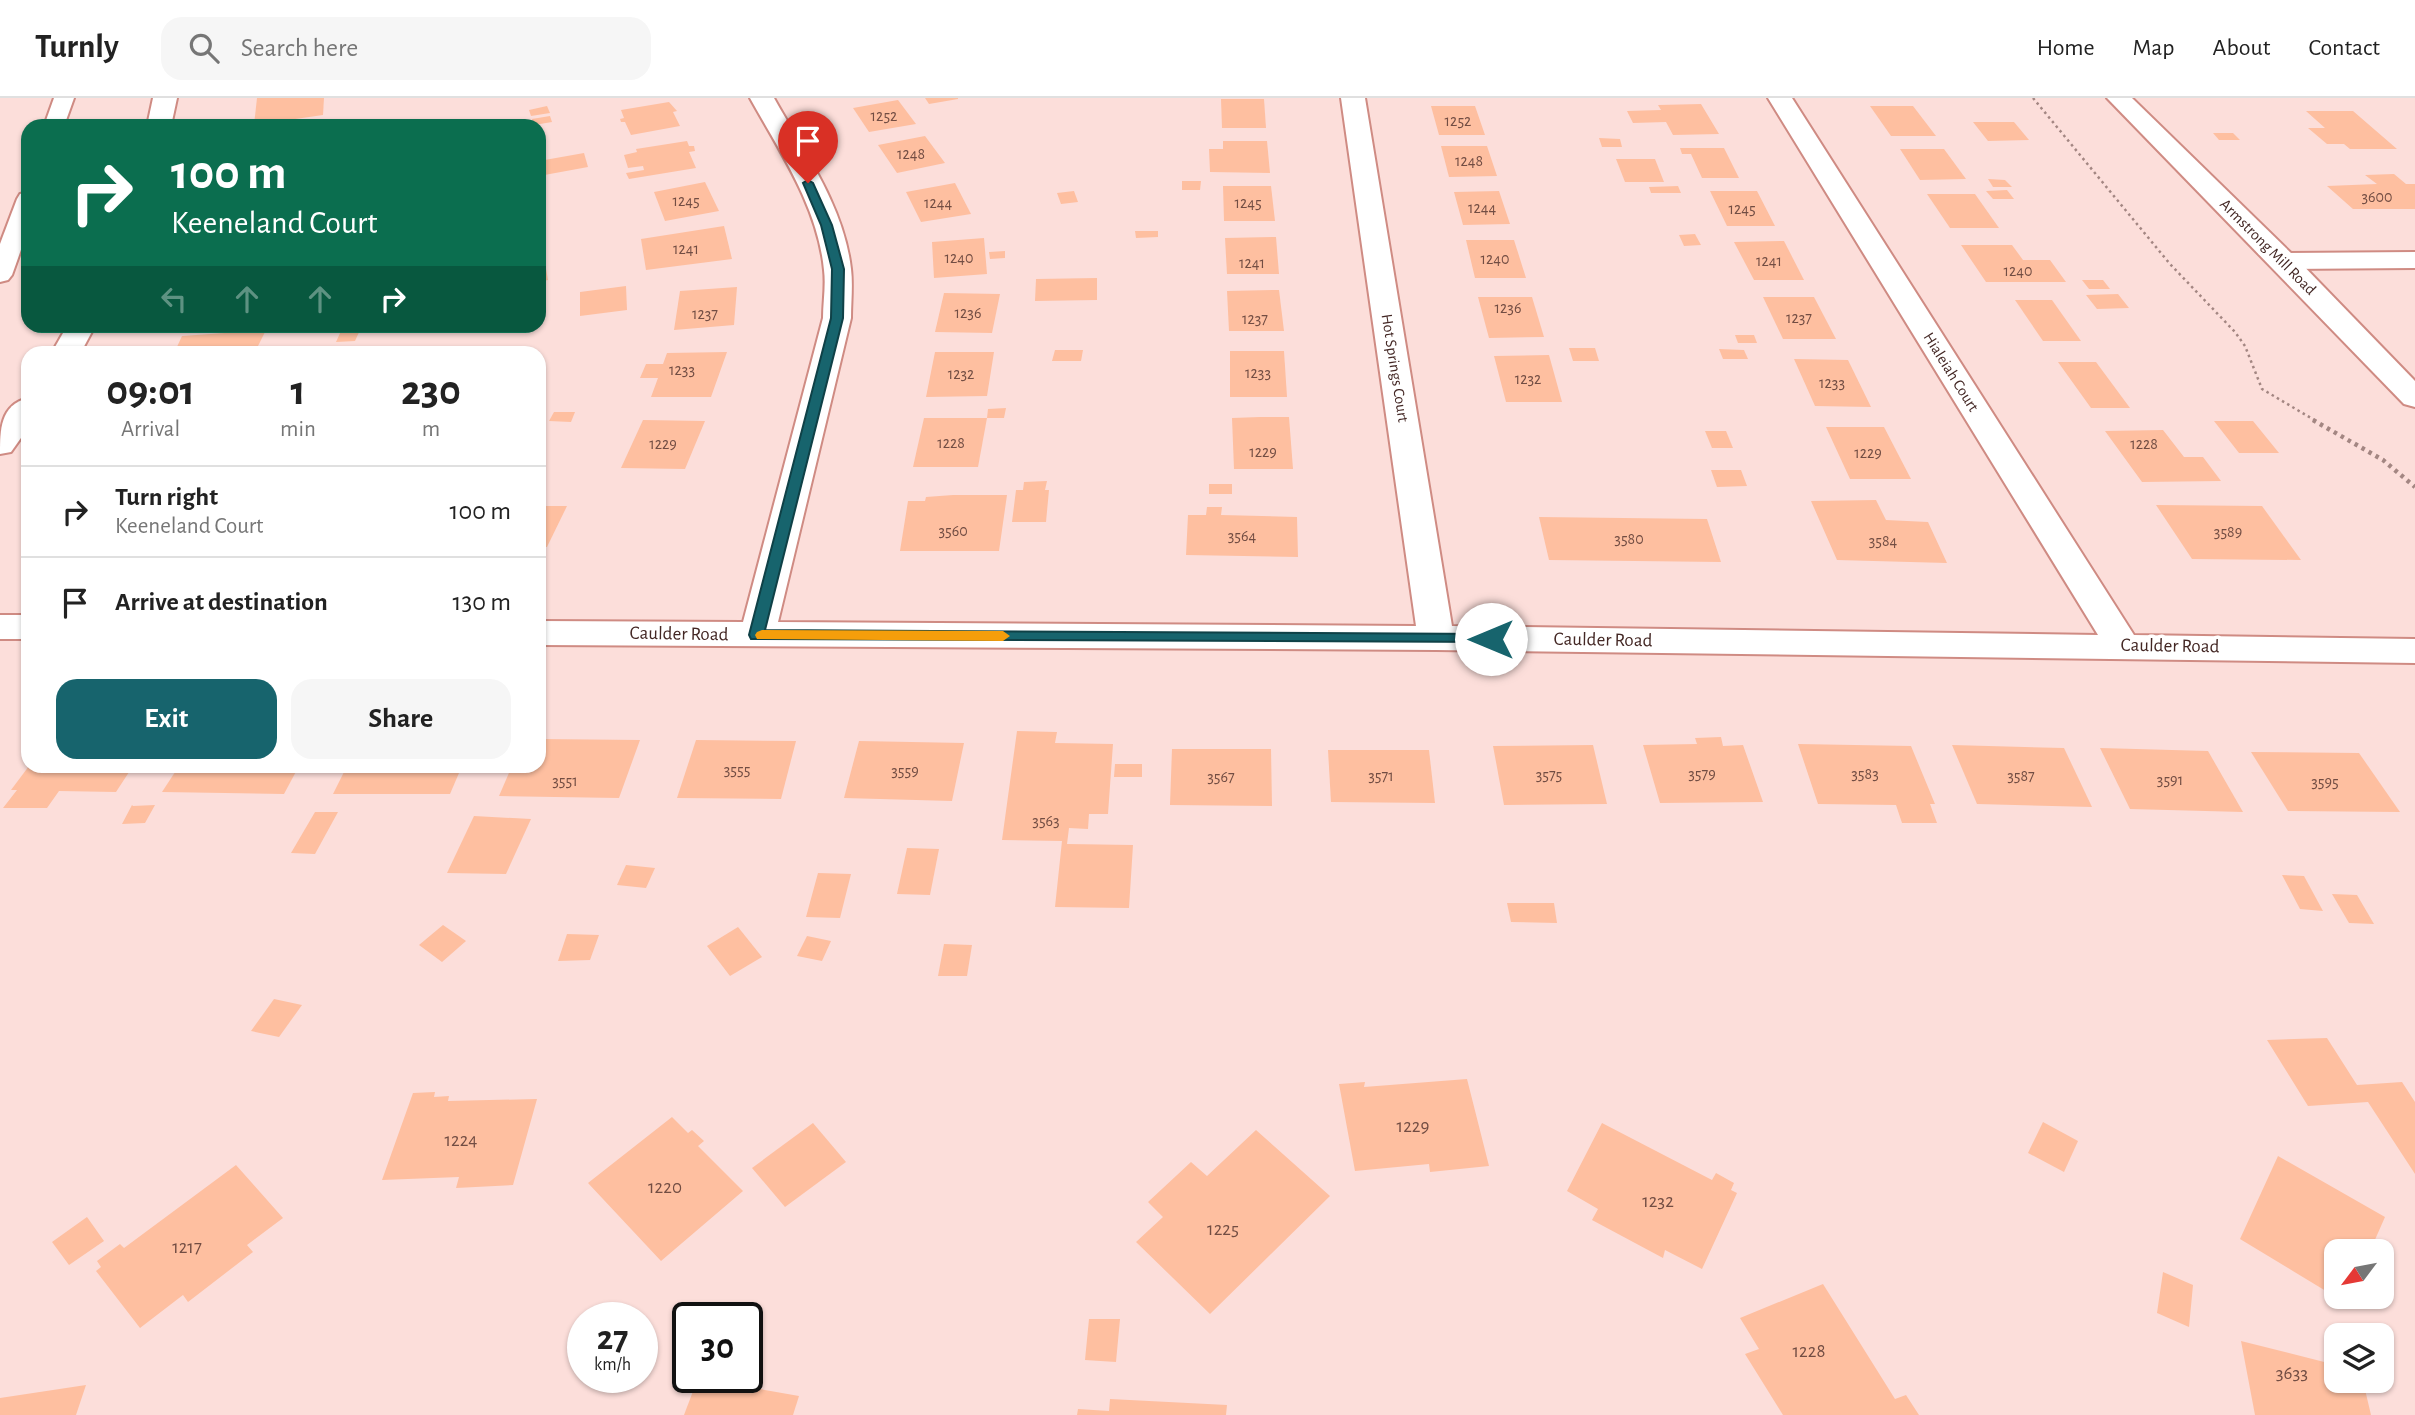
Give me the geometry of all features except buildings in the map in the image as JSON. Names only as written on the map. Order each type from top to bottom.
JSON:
[{"type":"street","points":[[160,119],[164,98]]},
{"type":"street","points":[[757,635],[837,318],[838,269],[827,225],[813,193],[762,98]]},
{"type":"street","name":"Hot Springs Court","points":[[1353,98],[1436,638]]},
{"type":"street","name":"Hialeiah Court","points":[[1780,98],[2122,645]]},
{"type":"street","name":"Armstrong Mill Road","points":[[2119,98],[2283,261],[2415,398]]},
{"type":"street","points":[[2283,261],[2415,260]]},
{"type":"street","points":[[0,445],[21,416]]},
{"type":"street","points":[[0,627],[21,627]]},
{"type":"street","name":"Caulder Road","points":[[546,633],[1436,638],[2122,645],[2415,651]]},
{"type":"lane","points":[[56,119],[64,98]]},
{"type":"lane","points":[[0,275],[21,218]]},
{"type":"path","points":[[2033,98],[2170,264],[2235,332],[2245,346],[2262,389],[2293,410],[2377,455],[2402,473],[2415,487]]},
{"type":"slow traffic","points":[[762,635],[1003,636]]},
{"type":"route","points":[[808,183],[827,225],[838,269],[837,318],[757,635],[1491,639]]}]
